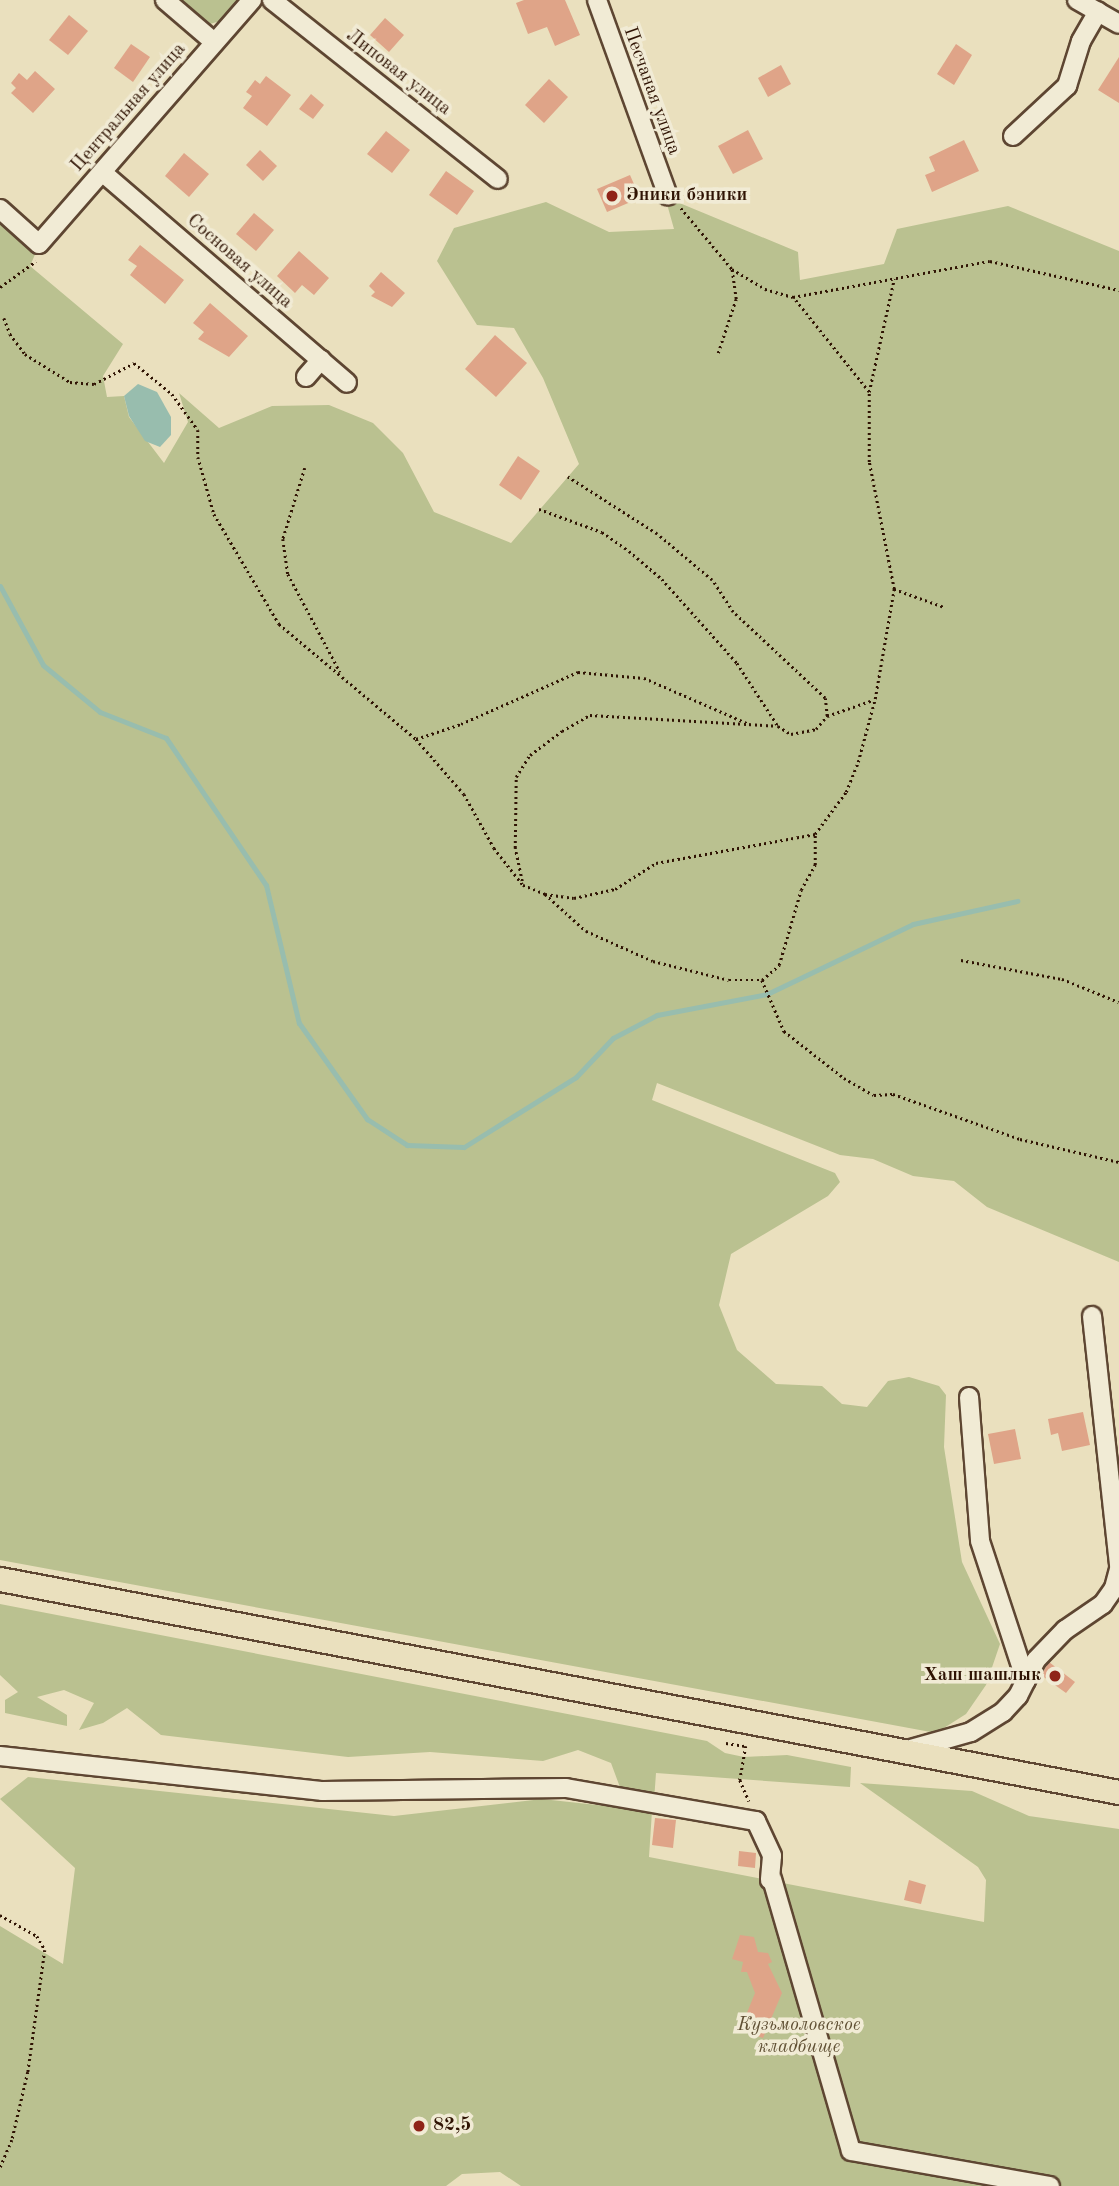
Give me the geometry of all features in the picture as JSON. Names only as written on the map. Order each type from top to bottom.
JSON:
[{"type":"main road","points":[[0,1579],[1119,1793]]},
{"type":"street","points":[[165,0],[214,42]]},
{"type":"street","name":"Центральная улица","points":[[0,209],[39,244],[252,0]]},
{"type":"street","name":"Липовая улица","points":[[272,0],[498,179]]},
{"type":"street","name":"Песчаная улица","points":[[597,0],[668,196]]},
{"type":"street","points":[[1077,0],[1119,24]]},
{"type":"street","points":[[1013,136],[1066,86],[1081,41],[1098,12]]},
{"type":"street","name":"Сосновая улица","points":[[102,172],[347,383]]},
{"type":"street","points":[[306,377],[321,360]]},
{"type":"street","points":[[904,1751],[945,1743],[986,1725],[1018,1696],[1037,1660],[1065,1630],[1103,1604],[1114,1588],[1119,1567],[1092,1316]]},
{"type":"street","points":[[969,1397],[980,1541],[1026,1681]]},
{"type":"street","points":[[0,1756],[323,1791],[566,1788],[757,1821],[772,1856],[771,1880],[851,2151],[1050,2186]]},
{"type":"path","points":[[668,196],[699,226],[732,269],[765,289],[793,297],[990,261],[1119,290]]},
{"type":"path","points":[[718,353],[736,299],[732,269]]},
{"type":"path","points":[[4,318],[10,334],[25,354],[70,382],[94,384],[134,363],[172,394],[198,430],[198,457],[214,514],[247,576],[279,624],[416,739],[464,794],[494,848],[523,885],[545,894],[586,931],[653,961],[729,980],[762,980],[779,965],[801,890],[815,865],[815,834],[846,792],[875,699],[894,589],[869,462],[869,392],[894,279]]},
{"type":"path","points":[[793,297],[869,392]]},
{"type":"path","points":[[305,468],[283,539],[288,574],[341,675]]},
{"type":"path","points":[[568,477],[657,534],[712,580],[733,612],[763,643],[814,684],[825,698],[827,716]]},
{"type":"path","points":[[538,509],[602,532],[662,579],[737,663],[778,726],[791,734],[816,729],[827,716],[875,699]]},
{"type":"path","points":[[894,589],[944,607]]},
{"type":"path","points":[[416,739],[461,724],[578,672],[644,678],[751,725]]},
{"type":"path","points":[[523,885],[515,848],[516,777],[530,755],[562,731],[590,715],[778,726]]},
{"type":"path","points":[[545,894],[588,895],[615,889],[656,863],[815,834]]},
{"type":"path","points":[[961,960],[1012,966],[1062,979],[1119,1002]]},
{"type":"path","points":[[762,980],[784,1031],[844,1078],[874,1095],[893,1094],[1020,1139],[1119,1162]]},
{"type":"path","points":[[726,1744],[746,1746],[740,1780],[757,1821]]},
{"type":"path","points":[[0,1915],[37,1936],[45,1950],[28,2072],[12,2140],[0,2168]]},
{"type":"green space","points":[[177,0],[238,0],[220,21],[210,24],[203,23]]},
{"type":"green space","points":[[665,197],[798,252],[800,280],[884,264],[897,229],[1008,206],[1119,251],[1119,1262],[987,1207],[954,1181],[913,1176],[873,1159],[840,1155],[657,1083],[652,1100],[835,1173],[840,1182],[828,1196],[731,1254],[719,1305],[737,1350],[776,1384],[822,1386],[842,1404],[867,1407],[888,1381],[909,1377],[939,1386],[946,1395],[944,1447],[962,1562],[1000,1644],[986,1685],[966,1714],[936,1733],[0,1560],[0,198],[43,236],[30,266],[123,344],[103,376],[107,397],[124,396],[129,417],[164,463],[188,422],[179,393],[219,428],[272,406],[329,405],[373,423],[403,453],[434,512],[511,543],[579,464],[543,378],[514,328],[477,325],[437,261],[454,228],[546,202],[609,232],[674,229]]},
{"type":"green space","points":[[0,1604],[707,1741],[725,1753],[744,1757],[787,1755],[851,1767],[850,1787],[656,1773],[654,1801],[621,1790],[611,1763],[578,1750],[543,1761],[430,1752],[348,1757],[161,1735],[127,1708],[103,1723],[79,1730],[94,1703],[64,1690],[37,1697],[67,1715],[67,1726],[5,1713],[5,1700],[18,1692],[0,1675]]},
{"type":"green space","name":"Кузьмоловское кладбище","points":[[28,1777],[394,1816],[542,1799],[652,1811],[649,1857],[984,1922],[986,1880],[978,1867],[860,1783],[972,1791],[1029,1816],[1119,1829],[1119,2186],[521,2186],[500,2172],[462,2174],[446,2186],[0,2186],[0,1926],[63,1964],[75,1868],[0,1799]]},
{"type":"shaded area","points":[[138,384],[157,392],[171,417],[171,435],[160,447],[145,441],[129,416],[124,396]]},
{"type":"building","points":[[524,0],[565,0],[580,35],[555,46],[547,27],[528,34],[516,3]]},
{"type":"building","points":[[69,15],[88,31],[68,55],[49,40]]},
{"type":"building","points":[[385,18],[404,35],[389,52],[370,35]]},
{"type":"building","points":[[131,44],[150,57],[133,82],[114,68]]},
{"type":"building","points":[[956,44],[972,55],[954,85],[937,74]]},
{"type":"building","points":[[1119,57],[1119,103],[1098,90]]},
{"type":"building","points":[[781,65],[791,84],[768,97],[758,78]]},
{"type":"building","points":[[35,71],[55,89],[33,113],[11,93],[16,88],[11,83],[19,73],[27,80]]},
{"type":"building","points":[[266,76],[291,95],[267,126],[243,108],[252,96],[246,92],[255,80],[260,84]]},
{"type":"building","points":[[549,79],[568,97],[544,123],[525,105]]},
{"type":"building","points":[[311,94],[324,105],[313,119],[299,109]]},
{"type":"building","points":[[748,130],[763,159],[733,174],[718,146]]},
{"type":"building","points":[[386,131],[410,150],[392,173],[367,154]]},
{"type":"building","points":[[964,140],[979,171],[932,192],[925,175],[935,171],[929,157]]},
{"type":"building","points":[[260,150],[277,166],[263,181],[246,165]]},
{"type":"building","points":[[184,153],[209,174],[189,197],[165,176]]},
{"type":"building","points":[[446,171],[474,191],[457,215],[429,195]]},
{"type":"building","points":[[630,175],[640,198],[607,212],[597,189]]},
{"type":"building","points":[[254,213],[274,230],[256,251],[236,234]]},
{"type":"building","points":[[140,245],[184,280],[165,304],[130,275],[137,266],[128,260]]},
{"type":"building","points":[[299,251],[329,278],[314,295],[302,285],[295,293],[277,276]]},
{"type":"building","points":[[381,272],[405,293],[392,307],[371,296],[375,292],[369,286]]},
{"type":"building","points":[[210,303],[248,336],[229,357],[198,339],[204,332],[193,323]]},
{"type":"building","points":[[495,335],[527,363],[496,397],[465,369]]},
{"type":"building","points":[[518,456],[540,471],[521,500],[499,485]]},
{"type":"building","points":[[1083,1412],[1090,1445],[1062,1451],[1058,1433],[1051,1435],[1048,1419]]},
{"type":"building","points":[[1015,1429],[1021,1459],[994,1464],[988,1434]]},
{"type":"building","points":[[1049,1662],[1075,1682],[1066,1693],[1041,1675]]},
{"type":"building","points":[[655,1818],[676,1820],[673,1848],[652,1845]]},
{"type":"building","points":[[739,1851],[756,1853],[755,1868],[738,1866]]},
{"type":"building","points":[[909,1880],[926,1885],[921,1904],[904,1900]]},
{"type":"building","points":[[740,1935],[754,1937],[758,1952],[768,1953],[772,1962],[768,1964],[782,1993],[763,2038],[740,2030],[755,1993],[747,1972],[741,1972],[743,1962],[732,1959]]},
{"type":"waterway","points":[[0,586],[43,665],[100,712],[166,738],[266,885],[299,1023],[367,1119],[407,1145],[464,1147],[576,1077],[613,1038],[657,1015],[767,994],[913,924],[1017,901]]},
{"type":"place","name":"Эники бэники","points":[[612,196]]},
{"type":"place","name":"Хаш шашлык","points":[[1055,1676]]},
{"type":"place","name":"82,5","points":[[419,2126]]}]
